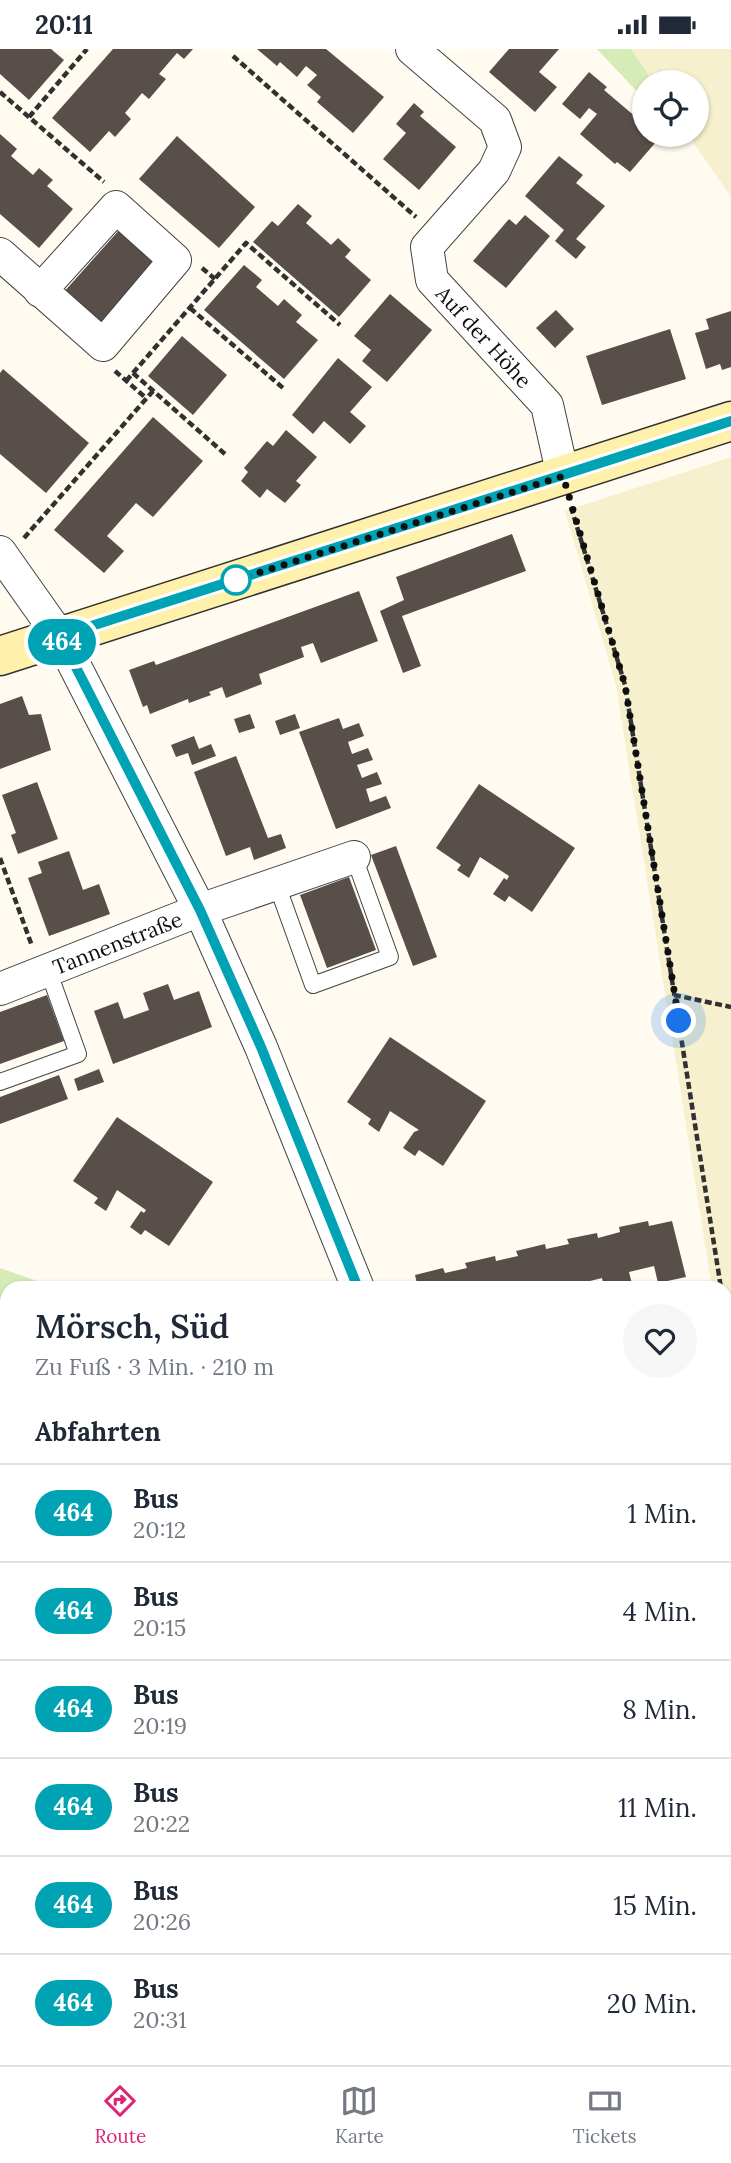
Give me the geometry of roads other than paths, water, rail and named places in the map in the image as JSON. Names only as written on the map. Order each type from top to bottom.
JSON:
[{"type":"street","name":"Auf der Höhe","points":[[412,49],[495,120],[506,147],[494,171],[427,247],[432,280],[547,405],[563,476]]},
{"type":"street","points":[[0,254],[40,291],[103,345],[175,260],[116,207],[40,291]]},
{"type":"street","points":[[0,656],[731,421]]},
{"type":"street","points":[[3,555],[60,636],[200,910],[261,1047],[355,1281]]},
{"type":"street","name":"Tannenstraße","points":[[0,989],[200,910],[354,857]]},
{"type":"lane","points":[[277,885],[313,985],[339,976],[390,957],[354,857]]},
{"type":"lane","points":[[0,1082],[78,1054],[45,972]]}]
